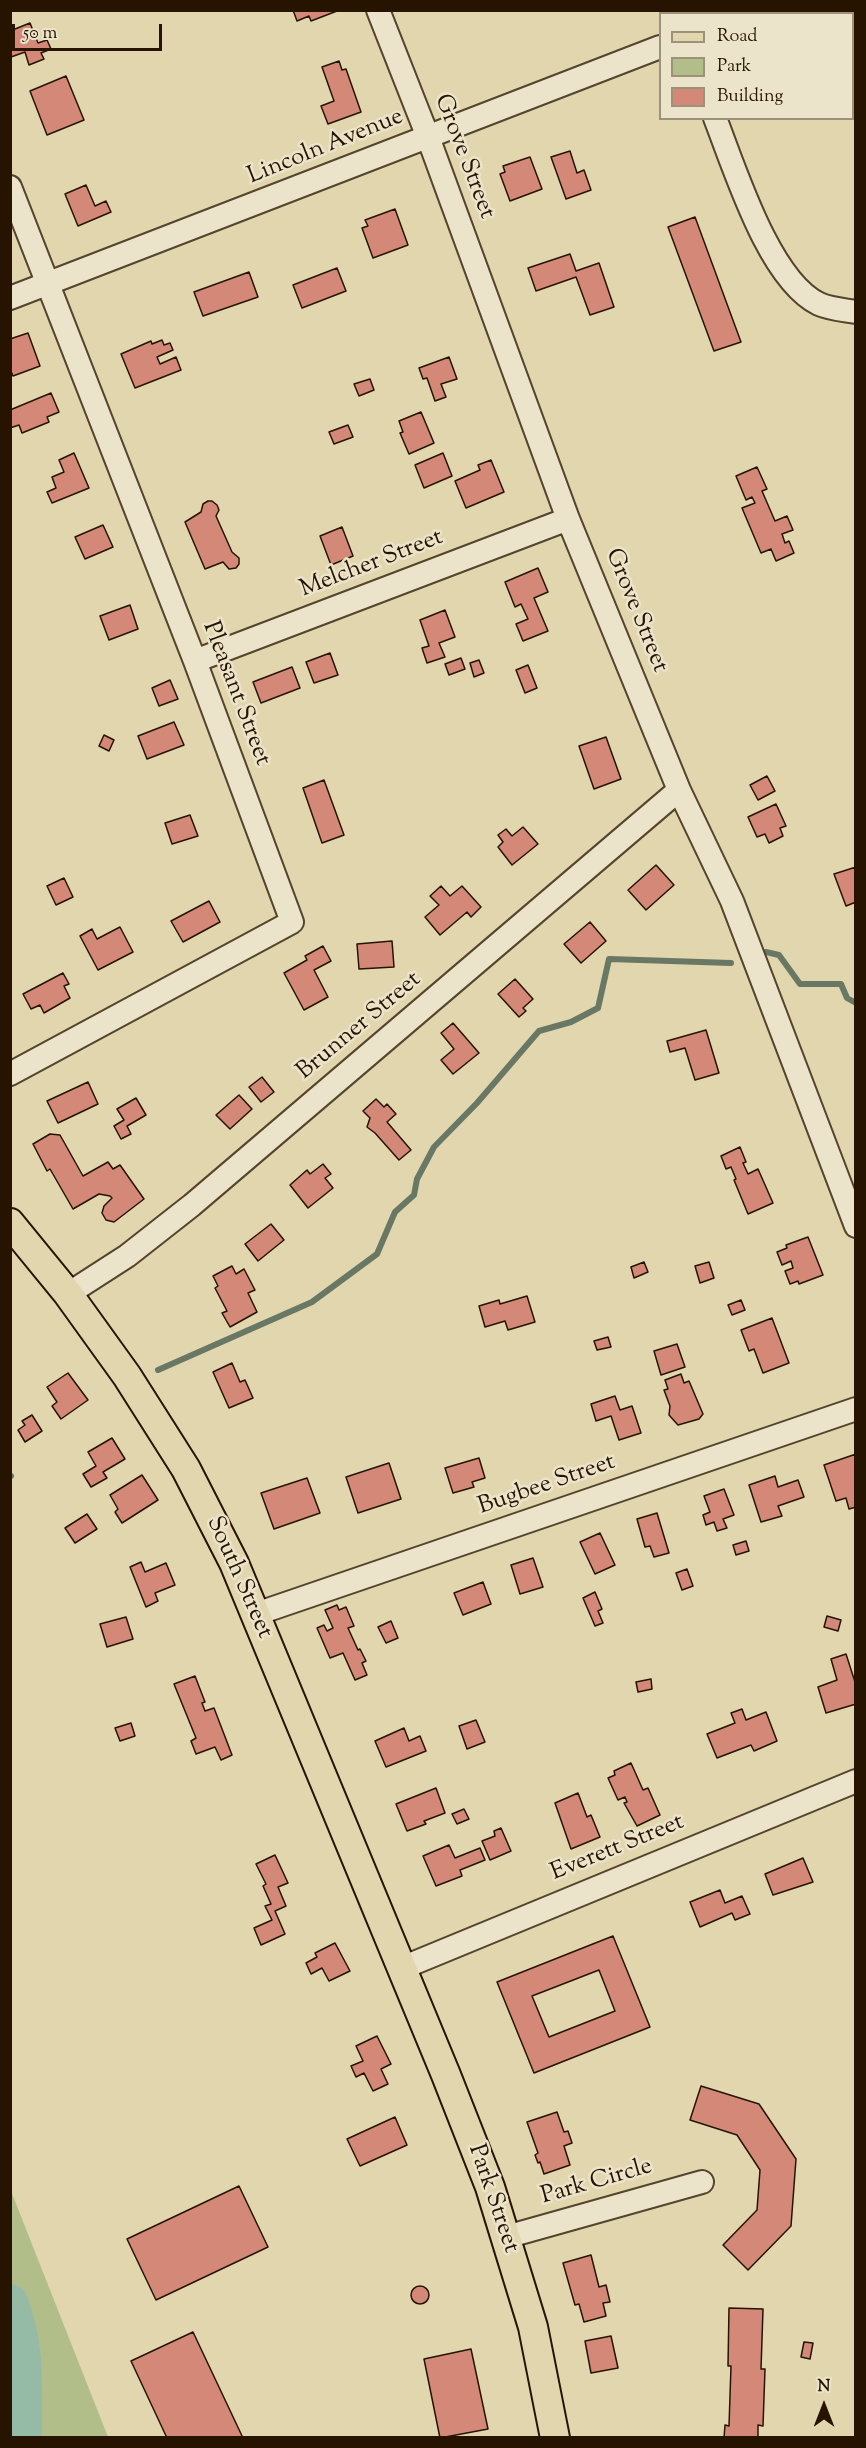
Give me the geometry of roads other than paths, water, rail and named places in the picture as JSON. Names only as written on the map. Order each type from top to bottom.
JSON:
[{"type":"main road","name":"South Street","points":[[10,1224],[69,1294],[127,1376],[186,1469],[210,1513],[256,1614],[402,1968]]},
{"type":"main road","name":"Park Street","points":[[402,1968],[479,2157],[506,2237],[533,2327],[555,2438]]},
{"type":"street","name":"Grove Street","points":[[378,10],[428,137],[568,519],[679,790],[732,902],[855,1226]]},
{"type":"street","name":"Lincoln Avenue","points":[[10,298],[346,171],[659,47]]},
{"type":"street","points":[[716,120],[765,243],[792,282],[820,304],[855,312]]},
{"type":"street","name":"Pleasant Street","points":[[10,187],[195,661],[292,922],[10,1074]]},
{"type":"street","name":"Melcher Street","points":[[195,661],[568,519]]},
{"type":"street","name":"Brunner Street","points":[[69,1294],[127,1256],[192,1205],[679,790]]},
{"type":"street","name":"Bugbee Street","points":[[256,1614],[855,1409]]},
{"type":"street","name":"Everett Street","points":[[402,1968],[855,1781]]},
{"type":"street","name":"Park Circle","points":[[506,2237],[702,2182]]},
{"type":"waterway","points":[[766,952],[779,955],[800,984],[841,984],[847,998],[856,1003]]},
{"type":"waterway","points":[[158,1370],[312,1302],[377,1254],[395,1212],[414,1195],[417,1179],[434,1147],[477,1103],[539,1031],[571,1022],[598,1008],[609,959],[731,963]]},
{"type":"waterway","points":[[10,2302],[16,2319],[22,2352],[24,2438]]}]
